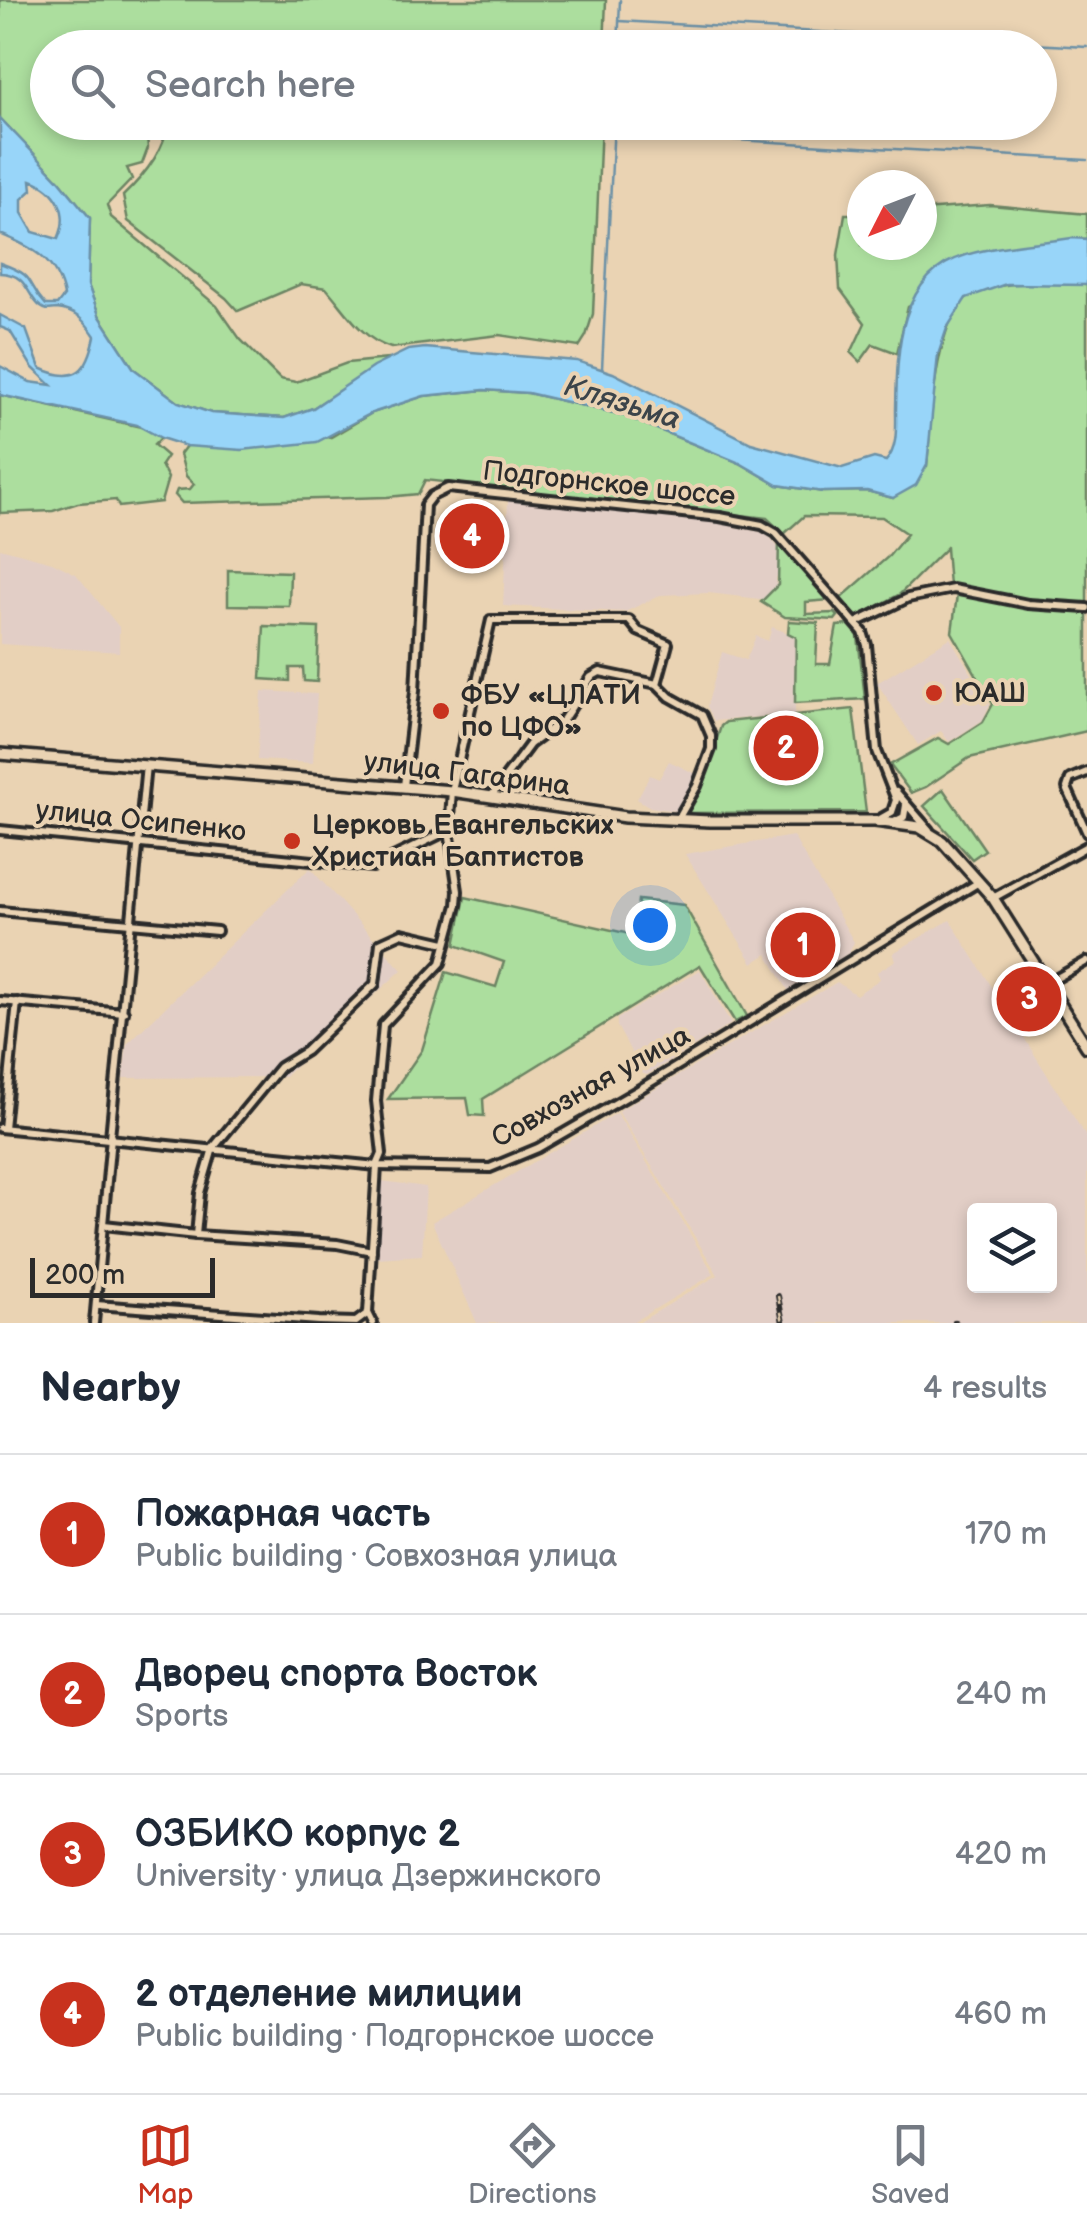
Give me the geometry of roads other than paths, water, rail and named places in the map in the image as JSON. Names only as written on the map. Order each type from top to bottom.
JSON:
[{"type":"main road","name":"улица Гагарина","points":[[0,754],[404,786],[612,815],[678,820],[875,821],[929,830]]},
{"type":"main road","points":[[929,830],[993,898],[1087,1047]]},
{"type":"street","name":"Подгорнское шоссе","points":[[404,786],[415,692],[426,505],[432,496],[448,488],[650,508],[762,525],[776,533],[856,623],[867,644],[876,751],[888,783]]},
{"type":"street","points":[[856,623],[908,598],[953,590],[1028,604],[1087,608]]},
{"type":"street","points":[[373,1323],[368,1313],[376,1166],[382,1154],[376,1101],[382,1026],[441,963],[458,892],[449,830],[452,791],[491,620],[630,620],[638,631],[668,644],[657,684]]},
{"type":"street","points":[[492,796],[530,744],[563,720],[591,678],[600,672],[657,684],[670,698],[697,710],[710,736],[711,748],[678,820]]},
{"type":"street","points":[[94,1323],[146,765]]},
{"type":"street","points":[[1087,772],[1070,779],[1067,788],[1087,833]]},
{"type":"street","points":[[888,783],[929,830]]},
{"type":"street","points":[[875,821],[896,807],[888,783]]},
{"type":"street","points":[[890,823],[904,818],[906,805]]},
{"type":"street","name":"улица Осипенко","points":[[0,830],[373,867],[449,830]]},
{"type":"street","points":[[993,898],[1087,846]]},
{"type":"street","name":"Совхозная улица","points":[[2,1128],[376,1166],[478,1170],[510,1162],[654,1080],[979,882]]},
{"type":"street","points":[[0,911],[217,931]]},
{"type":"street","points":[[196,1236],[200,1194],[212,1148],[280,1067],[306,1050],[375,984],[380,942],[402,933],[445,943]]},
{"type":"street","points":[[1048,983],[1087,961]]},
{"type":"street","points":[[0,1001],[124,1012]]},
{"type":"street","points":[[2,1128],[17,1002]]},
{"type":"street","points":[[104,1225],[196,1236],[337,1244],[372,1251]]},
{"type":"street","points":[[96,1305],[230,1320],[356,1322],[368,1313]]},
{"type":"water","name":"Клязьма","points":[[0,118],[90,218],[88,285],[99,315],[134,369],[178,402],[211,413],[284,418],[313,408],[373,367],[408,350],[425,348],[577,361],[613,373],[751,443],[842,468],[874,458],[886,461],[893,450],[900,341],[914,298],[943,265],[992,249],[1087,239],[1087,285],[1006,284],[966,298],[947,328],[938,355],[927,465],[916,485],[893,498],[867,491],[823,492],[778,485],[740,463],[623,415],[528,393],[484,390],[424,396],[372,413],[317,442],[242,450],[186,446],[137,425],[0,395],[0,366],[30,382],[51,385],[32,367],[10,331],[0,327],[0,315],[26,329],[40,368],[53,373],[79,371],[89,358],[95,336],[75,314],[43,309],[22,281],[0,273],[0,263],[21,272],[46,305],[57,305],[64,296],[56,273],[41,256],[0,234]],"holes":[[[31,180],[55,196],[62,212],[58,239],[33,232],[22,213],[22,199],[32,190]]]},
{"type":"waterway","points":[[619,30],[620,0]]},
{"type":"waterway","points":[[619,21],[781,30]]},
{"type":"waterway","points":[[1057,45],[1087,47]]},
{"type":"waterway","name":"Клязьма","points":[[602,369],[613,140]]},
{"type":"waterway","points":[[737,140],[1087,160]]},
{"type":"railway","points":[[778,1296],[783,1323]]},
{"type":"place","name":"2 отделение милиции","points":[[472,536]]},
{"type":"place","name":"ЮАШ","points":[[934,693]]},
{"type":"place","name":"ФБУ «ЦЛАТИ по ЦФО»","points":[[441,711]]},
{"type":"place","name":"Дворец спорта Восток","points":[[786,748]]},
{"type":"place","name":"Церковь Евангельских Христиан Баптистов","points":[[292,841]]},
{"type":"place","name":"Пожарная часть","points":[[803,945]]},
{"type":"place","name":"ОЗБИКО корпус 2","points":[[1029,999]]}]
